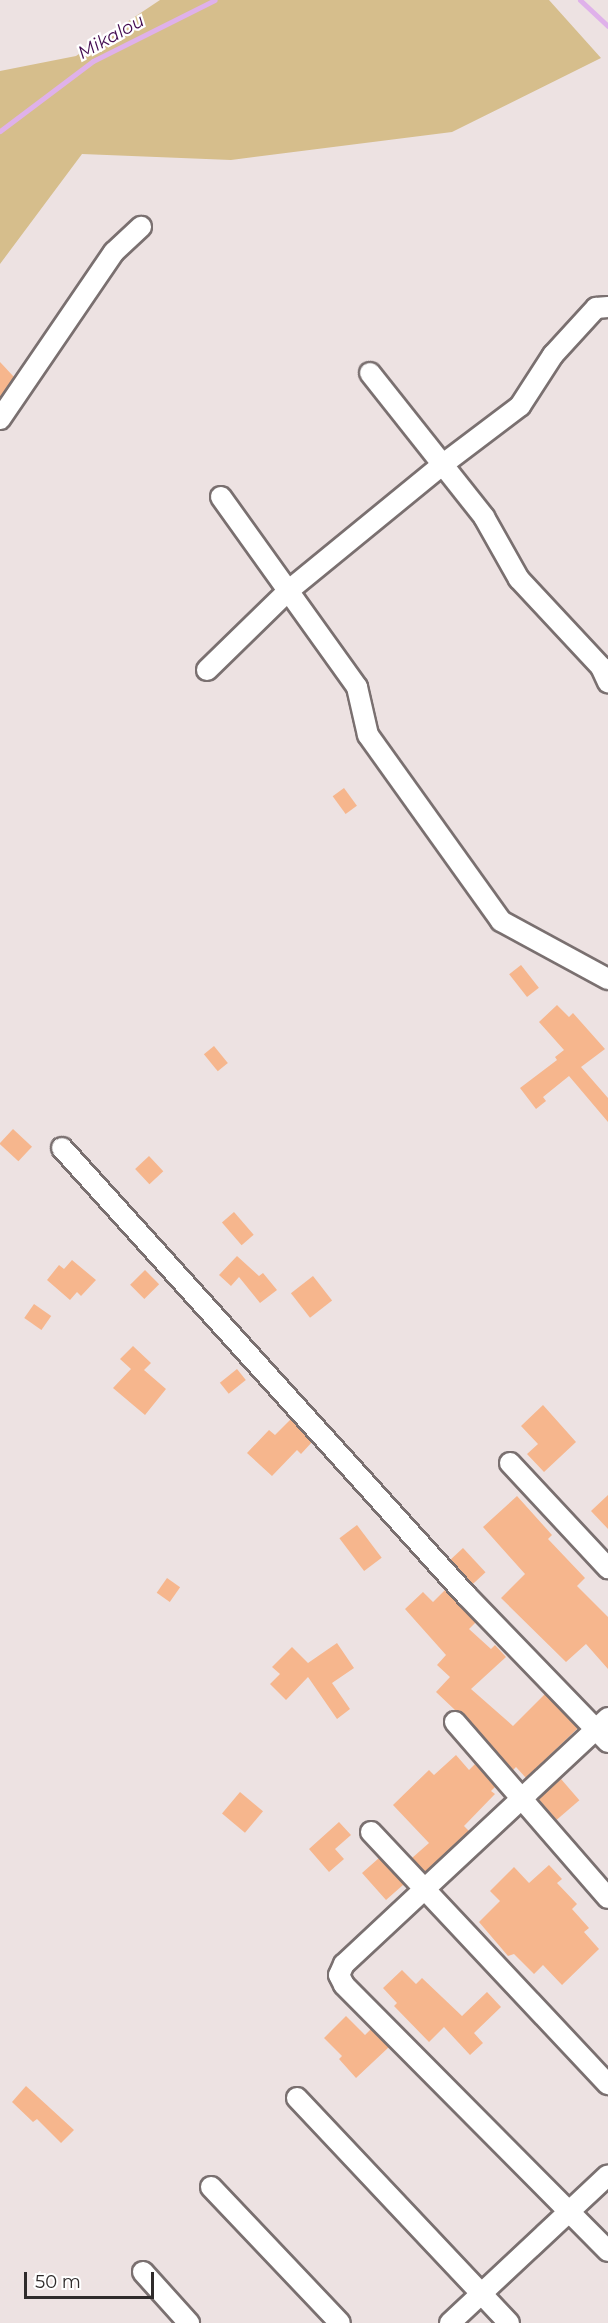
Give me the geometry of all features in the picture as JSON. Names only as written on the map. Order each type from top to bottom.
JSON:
[{"type":"street","points":[[0,419],[114,252],[141,227]]},
{"type":"street","points":[[207,670],[288,591],[442,465],[520,406],[553,355],[596,308],[608,307]]},
{"type":"street","points":[[370,373],[484,517],[519,579],[601,668],[608,682]]},
{"type":"street","points":[[221,497],[357,687],[368,735],[501,921],[608,979]]},
{"type":"street","points":[[62,1148],[467,1596],[604,1730],[521,1799],[427,1890],[344,1964],[339,1975],[344,1985],[608,2251]]},
{"type":"street","points":[[510,1462],[608,1568]]},
{"type":"street","points":[[455,1722],[608,1898]]},
{"type":"street","points":[[371,1832],[608,2084]]},
{"type":"street","points":[[297,2098],[509,2323]]},
{"type":"street","points":[[450,2323],[568,2210],[608,2175]]},
{"type":"street","points":[[211,2187],[340,2323]]},
{"type":"street","points":[[143,2272],[189,2323]]},
{"type":"shaded area","points":[[160,0],[549,0],[601,58],[452,132],[231,160],[82,154],[0,264],[0,71],[76,56]]},
{"type":"building","points":[[0,362],[14,377],[0,398]]},
{"type":"building","points":[[344,788],[357,806],[346,814],[333,796]]},
{"type":"building","points":[[521,965],[539,988],[527,997],[509,974]]},
{"type":"building","points":[[557,1005],[569,1017],[573,1013],[605,1049],[581,1067],[608,1098],[608,1122],[569,1076],[543,1097],[546,1101],[536,1109],[520,1088],[557,1060],[555,1057],[564,1050],[539,1022]]},
{"type":"building","points":[[214,1046],[228,1063],[218,1071],[204,1054]]},
{"type":"building","points":[[13,1129],[32,1147],[18,1161],[0,1144]]},
{"type":"building","points":[[149,1156],[163,1171],[149,1184],[135,1169]]},
{"type":"building","points":[[234,1212],[254,1235],[242,1245],[222,1222]]},
{"type":"building","points":[[237,1256],[259,1276],[263,1273],[277,1290],[260,1303],[239,1277],[231,1286],[219,1275]]},
{"type":"building","points":[[72,1260],[96,1280],[81,1296],[77,1292],[70,1300],[47,1280],[59,1265],[64,1269]]},
{"type":"building","points":[[145,1270],[159,1284],[144,1299],[130,1285]]},
{"type":"building","points":[[313,1276],[332,1300],[310,1318],[291,1293]]},
{"type":"building","points":[[34,1304],[51,1316],[41,1330],[24,1318]]},
{"type":"building","points":[[133,1346],[151,1363],[144,1370],[166,1389],[145,1415],[113,1388],[131,1369],[120,1359]]},
{"type":"building","points":[[237,1369],[246,1380],[229,1394],[220,1383]]},
{"type":"building","points":[[543,1405],[576,1442],[544,1472],[527,1454],[538,1444],[521,1426]]},
{"type":"building","points":[[291,1419],[312,1442],[301,1454],[297,1450],[272,1476],[247,1453],[269,1430],[275,1435]]},
{"type":"building","points":[[608,1495],[608,1529],[591,1511]]},
{"type":"building","points":[[517,1496],[552,1535],[548,1539],[585,1578],[577,1586],[608,1617],[608,1669],[586,1644],[566,1662],[501,1598],[525,1574],[483,1527]]},
{"type":"building","points":[[357,1525],[382,1558],[364,1571],[339,1538]]},
{"type":"building","points":[[463,1548],[486,1572],[472,1584],[450,1560]]},
{"type":"building","points":[[167,1578],[180,1587],[170,1602],[157,1593]]},
{"type":"building","points":[[445,1590],[476,1622],[469,1629],[491,1649],[495,1645],[506,1657],[471,1689],[513,1726],[545,1694],[578,1728],[526,1778],[516,1767],[513,1770],[464,1714],[455,1710],[436,1692],[450,1677],[437,1665],[446,1655],[405,1609],[423,1592],[433,1602]]},
{"type":"building","points":[[337,1643],[354,1668],[332,1683],[350,1709],[337,1719],[308,1677],[286,1700],[270,1684],[280,1674],[272,1667],[292,1647],[308,1663]]},
{"type":"building","points":[[456,1755],[469,1770],[475,1764],[495,1787],[491,1791],[495,1794],[464,1826],[469,1831],[425,1872],[412,1858],[429,1843],[393,1805],[429,1770],[434,1775]]},
{"type":"building","points":[[561,1779],[579,1800],[557,1820],[538,1799]]},
{"type":"building","points":[[240,1792],[263,1811],[245,1833],[222,1813]]},
{"type":"building","points":[[339,1822],[351,1835],[335,1849],[344,1859],[329,1872],[309,1849]]},
{"type":"building","points":[[379,1858],[408,1888],[403,1885],[386,1900],[362,1873]]},
{"type":"building","points":[[549,1865],[562,1879],[557,1883],[577,1904],[572,1909],[589,1928],[584,1932],[599,1949],[562,1985],[543,1965],[534,1974],[514,1954],[508,1956],[479,1922],[500,1901],[490,1891],[514,1867],[529,1883]]},
{"type":"building","points":[[402,1970],[416,1984],[422,1978],[462,2016],[487,1992],[501,2007],[474,2033],[483,2043],[470,2055],[444,2027],[429,2042],[394,2006],[397,2003],[383,1988]]},
{"type":"building","points":[[346,2016],[365,2035],[371,2029],[389,2047],[356,2078],[339,2059],[342,2056],[324,2038]]},
{"type":"building","points":[[26,2086],[74,2130],[61,2143],[37,2119],[33,2122],[12,2102]]},
{"type":"waterway","name":"Mikalou","points":[[0,131],[93,61],[215,0]]},
{"type":"waterway","name":"Mikalou","points":[[580,0],[608,26]]}]
